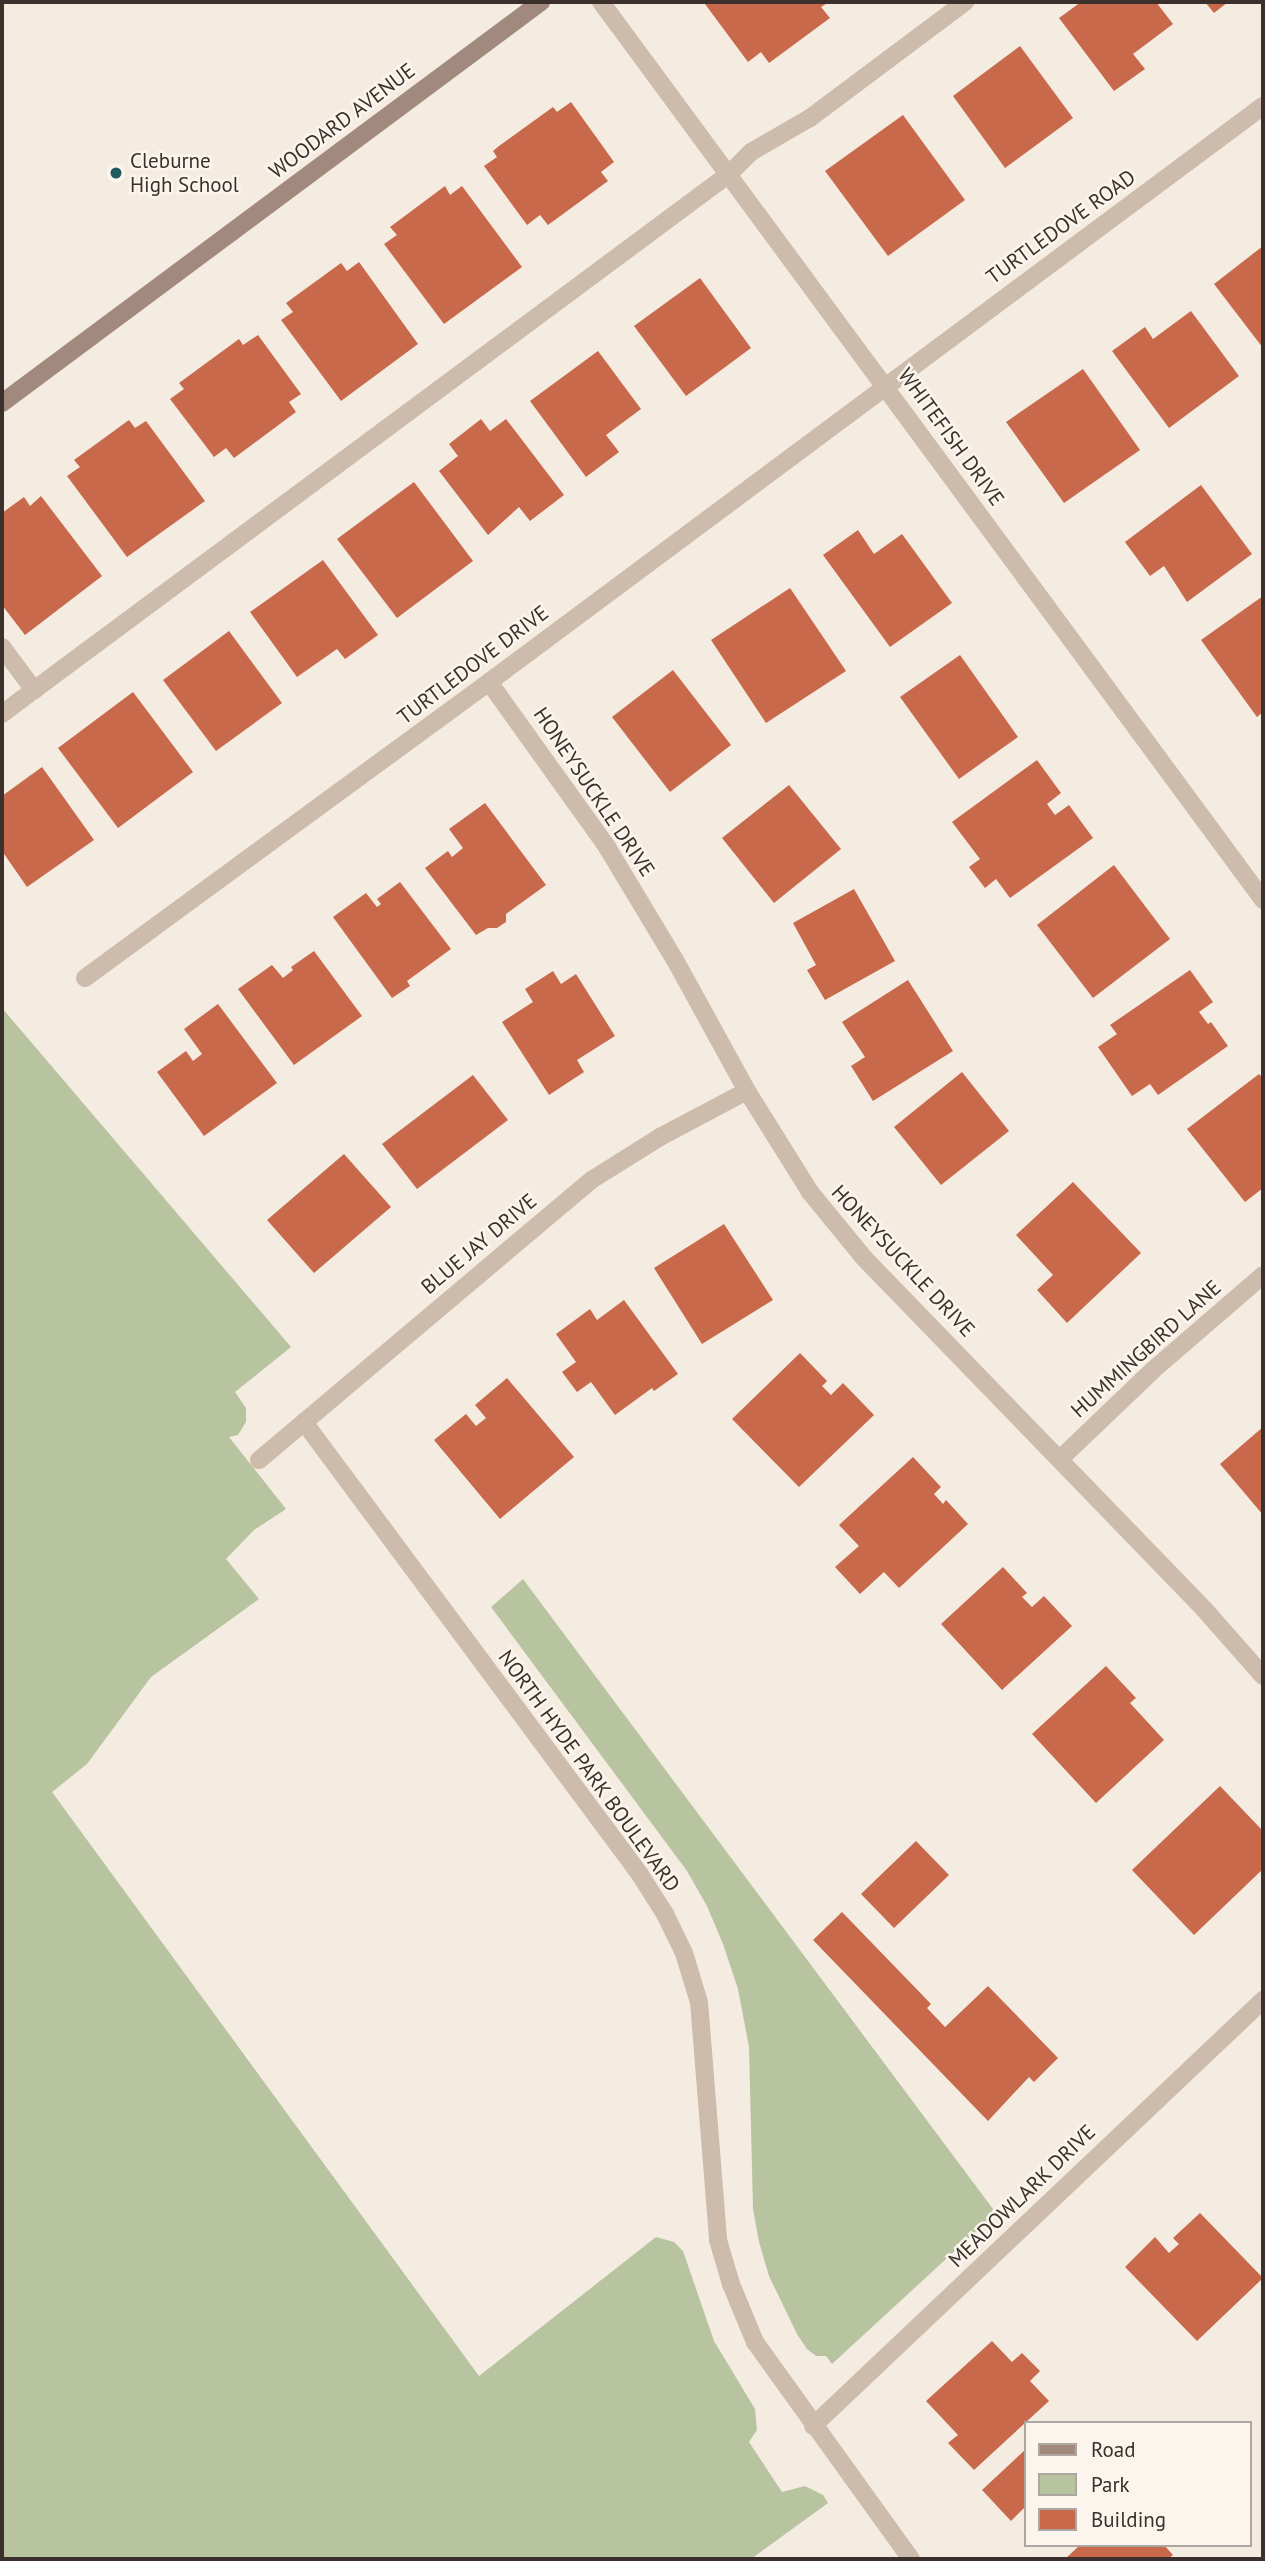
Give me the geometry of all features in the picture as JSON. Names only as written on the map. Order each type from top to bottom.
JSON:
[{"type":"street","name":"WOODARD AVENUE","points":[[2,403],[541,2]]},
{"type":"street","name":"WHITEFISH DRIVE","points":[[601,2],[1263,900]]},
{"type":"street","points":[[2,714],[729,174],[751,152],[810,118],[965,2]]},
{"type":"street","name":"TURTLEDOVE ROAD","points":[[885,385],[1263,106]]},
{"type":"street","name":"TURTLEDOVE DRIVE","points":[[85,978],[885,385]]},
{"type":"street","points":[[2,647],[34,690]]},
{"type":"street","name":"HONEYSUCKLE DRIVE","points":[[489,681],[607,847],[675,960],[747,1091],[810,1192],[864,1258],[1060,1458],[1263,1676]]},
{"type":"street","name":"BLUE JAY DRIVE","points":[[259,1460],[593,1179],[660,1137],[747,1091]]},
{"type":"street","name":"HUMMINGBIRD LANE","points":[[1060,1458],[1153,1370],[1263,1275]]},
{"type":"street","name":"NORTH HYDE PARK BOULEVARD","points":[[304,1422],[631,1862],[665,1913],[684,1953],[699,2002],[718,2240],[731,2284],[755,2342],[911,2559]]},
{"type":"street","name":"MEADOWLARK DRIVE","points":[[813,2426],[1263,2000]]},
{"type":"green space","points":[[2,1008],[291,1347],[235,1392],[246,1408],[246,1422],[238,1435],[229,1437],[286,1509],[254,1530],[226,1559],[259,1599],[151,1677],[87,1764],[52,1792],[479,2376],[656,2237],[674,2242],[683,2251],[714,2341],[755,2409],[757,2430],[749,2442],[782,2492],[805,2486],[823,2495],[828,2503],[751,2559],[2,2559]]},
{"type":"green space","points":[[523,1579],[996,2213],[832,2364],[826,2356],[816,2356],[807,2349],[797,2334],[769,2276],[759,2242],[753,2209],[749,2047],[738,1989],[723,1944],[707,1906],[687,1871],[491,1607]]},
{"type":"building","points":[[829,2],[821,7],[830,18],[769,63],[761,52],[748,62],[705,4]]},
{"type":"building","points":[[1081,2],[1156,2],[1173,24],[1133,54],[1145,69],[1114,91],[1059,18]]},
{"type":"building","points":[[1205,2],[1228,2],[1214,13]]},
{"type":"building","points":[[1020,46],[1073,118],[1005,168],[953,96]]},
{"type":"building","points":[[571,102],[614,162],[601,172],[608,181],[548,225],[540,215],[527,225],[484,166],[497,157],[493,151],[499,146],[553,107],[557,112]]},
{"type":"building","points":[[903,115],[965,200],[888,256],[825,171]]},
{"type":"building","points":[[445,186],[450,195],[462,186],[522,267],[444,324],[384,244],[397,235],[390,227]]},
{"type":"building","points":[[1263,246],[1263,348],[1214,284]]},
{"type":"building","points":[[359,262],[418,344],[341,401],[281,320],[293,312],[286,303],[341,263],[347,271]]},
{"type":"building","points":[[700,278],[751,348],[686,396],[634,326]]},
{"type":"building","points":[[1191,311],[1239,376],[1169,428],[1112,351],[1145,327],[1153,339]]},
{"type":"building","points":[[258,335],[301,394],[289,402],[296,412],[234,458],[226,448],[214,457],[170,399],[184,389],[179,383],[239,339],[243,345]]},
{"type":"building","points":[[598,351],[641,409],[606,435],[619,452],[586,477],[530,401]]},
{"type":"building","points":[[1083,369],[1140,450],[1064,503],[1006,422]]},
{"type":"building","points":[[481,419],[490,431],[506,419],[564,495],[530,521],[519,507],[488,535],[439,471],[458,456],[449,444]]},
{"type":"building","points":[[129,420],[135,428],[146,421],[205,501],[127,557],[67,476],[80,467],[74,460]]},
{"type":"building","points":[[414,482],[473,561],[397,618],[337,539]]},
{"type":"building","points":[[1201,485],[1252,554],[1187,602],[1164,566],[1150,576],[1125,542]]},
{"type":"building","points":[[41,496],[102,576],[25,635],[2,605],[2,513],[24,497],[30,506]]},
{"type":"building","points":[[858,530],[874,554],[902,534],[952,603],[890,647],[823,555]]},
{"type":"building","points":[[323,560],[378,635],[345,659],[337,649],[297,677],[250,612]]},
{"type":"building","points":[[790,588],[846,671],[766,723],[711,640]]},
{"type":"building","points":[[1263,596],[1263,712],[1257,717],[1201,640]]},
{"type":"building","points":[[229,631],[282,703],[216,751],[163,680]]},
{"type":"building","points":[[960,655],[1018,737],[959,779],[900,697]]},
{"type":"building","points":[[673,670],[731,745],[670,792],[612,717]]},
{"type":"building","points":[[133,692],[193,772],[118,828],[58,748]]},
{"type":"building","points":[[1037,760],[1061,793],[1047,804],[1055,815],[1069,805],[1093,838],[1010,898],[996,879],[985,888],[969,867],[980,859],[952,822]]},
{"type":"building","points":[[42,767],[94,840],[27,887],[2,851],[2,796]]},
{"type":"building","points":[[789,785],[841,849],[774,903],[722,838]]},
{"type":"building","points":[[485,803],[546,885],[506,914],[506,922],[476,935],[425,868],[448,851],[452,857],[463,848],[449,829]]},
{"type":"building","points":[[1114,865],[1170,939],[1093,998],[1037,925]]},
{"type":"building","points":[[400,882],[451,949],[407,981],[410,986],[392,998],[333,917],[366,893],[377,907],[381,904],[377,899]]},
{"type":"building","points":[[854,889],[895,961],[825,1000],[807,970],[816,965],[793,923]]},
{"type":"building","points":[[314,951],[362,1016],[294,1065],[238,989],[272,965],[283,978],[293,970],[291,967]]},
{"type":"building","points":[[1190,970],[1213,1002],[1199,1012],[1208,1024],[1211,1022],[1228,1046],[1158,1095],[1150,1084],[1132,1096],[1098,1047],[1117,1034],[1110,1025]]},
{"type":"building","points":[[553,971],[561,984],[576,974],[615,1036],[577,1060],[584,1072],[549,1095],[502,1022],[533,1002],[525,989]]},
{"type":"building","points":[[908,980],[953,1051],[873,1101],[851,1066],[865,1057],[842,1022]]},
{"type":"building","points":[[218,1004],[277,1083],[204,1136],[157,1072],[186,1051],[193,1061],[202,1054],[184,1029]]},
{"type":"building","points":[[962,1072],[1009,1131],[941,1185],[894,1127]]},
{"type":"building","points":[[1259,1074],[1263,1078],[1263,1188],[1245,1202],[1187,1129]]},
{"type":"building","points":[[473,1075],[508,1120],[417,1189],[382,1144]]},
{"type":"building","points":[[344,1154],[391,1207],[314,1273],[267,1220]]},
{"type":"building","points":[[1073,1182],[1141,1253],[1067,1323],[1037,1290],[1053,1275],[1016,1235]]},
{"type":"building","points":[[724,1224],[773,1300],[702,1344],[654,1268]]},
{"type":"building","points":[[624,1300],[678,1374],[654,1391],[652,1388],[615,1415],[591,1382],[577,1392],[562,1372],[576,1362],[556,1334],[590,1309],[597,1320]]},
{"type":"building","points":[[800,1353],[827,1381],[822,1386],[831,1395],[843,1383],[874,1415],[799,1487],[732,1419]]},
{"type":"building","points":[[507,1378],[574,1457],[500,1519],[434,1440],[466,1414],[476,1426],[486,1418],[475,1405]]},
{"type":"building","points":[[1263,1427],[1263,1515],[1220,1464]]},
{"type":"building","points":[[913,1457],[941,1487],[934,1494],[943,1504],[946,1500],[968,1524],[899,1588],[884,1572],[860,1594],[835,1567],[859,1546],[839,1525]]},
{"type":"building","points":[[1003,1567],[1027,1593],[1022,1597],[1032,1607],[1044,1596],[1072,1626],[1002,1690],[941,1624]]},
{"type":"building","points":[[1106,1666],[1136,1698],[1130,1703],[1164,1740],[1096,1803],[1032,1734]]},
{"type":"building","points":[[1220,1786],[1263,1831],[1263,1869],[1194,1935],[1132,1870]]},
{"type":"building","points":[[916,1841],[949,1875],[894,1928],[861,1894]]},
{"type":"building","points":[[842,1912],[931,2004],[927,2008],[945,2027],[988,1986],[1058,2058],[1034,2082],[1029,2077],[988,2121],[813,1940]]},
{"type":"building","points":[[1200,2213],[1263,2278],[1197,2341],[1125,2267],[1155,2237],[1169,2253],[1179,2244],[1173,2238]]},
{"type":"building","points":[[992,2341],[1012,2362],[1022,2353],[1040,2371],[1030,2381],[1049,2401],[1024,2421],[1024,2424],[974,2470],[948,2443],[958,2435],[926,2401]]},
{"type":"building","points":[[1024,2451],[1024,2508],[1011,2521],[982,2490]]},
{"type":"building","points":[[1078,2547],[1166,2547],[1173,2555],[1168,2559],[1065,2559]]},
{"type":"place","name":"Cleburne High School","points":[[116,173]]}]
